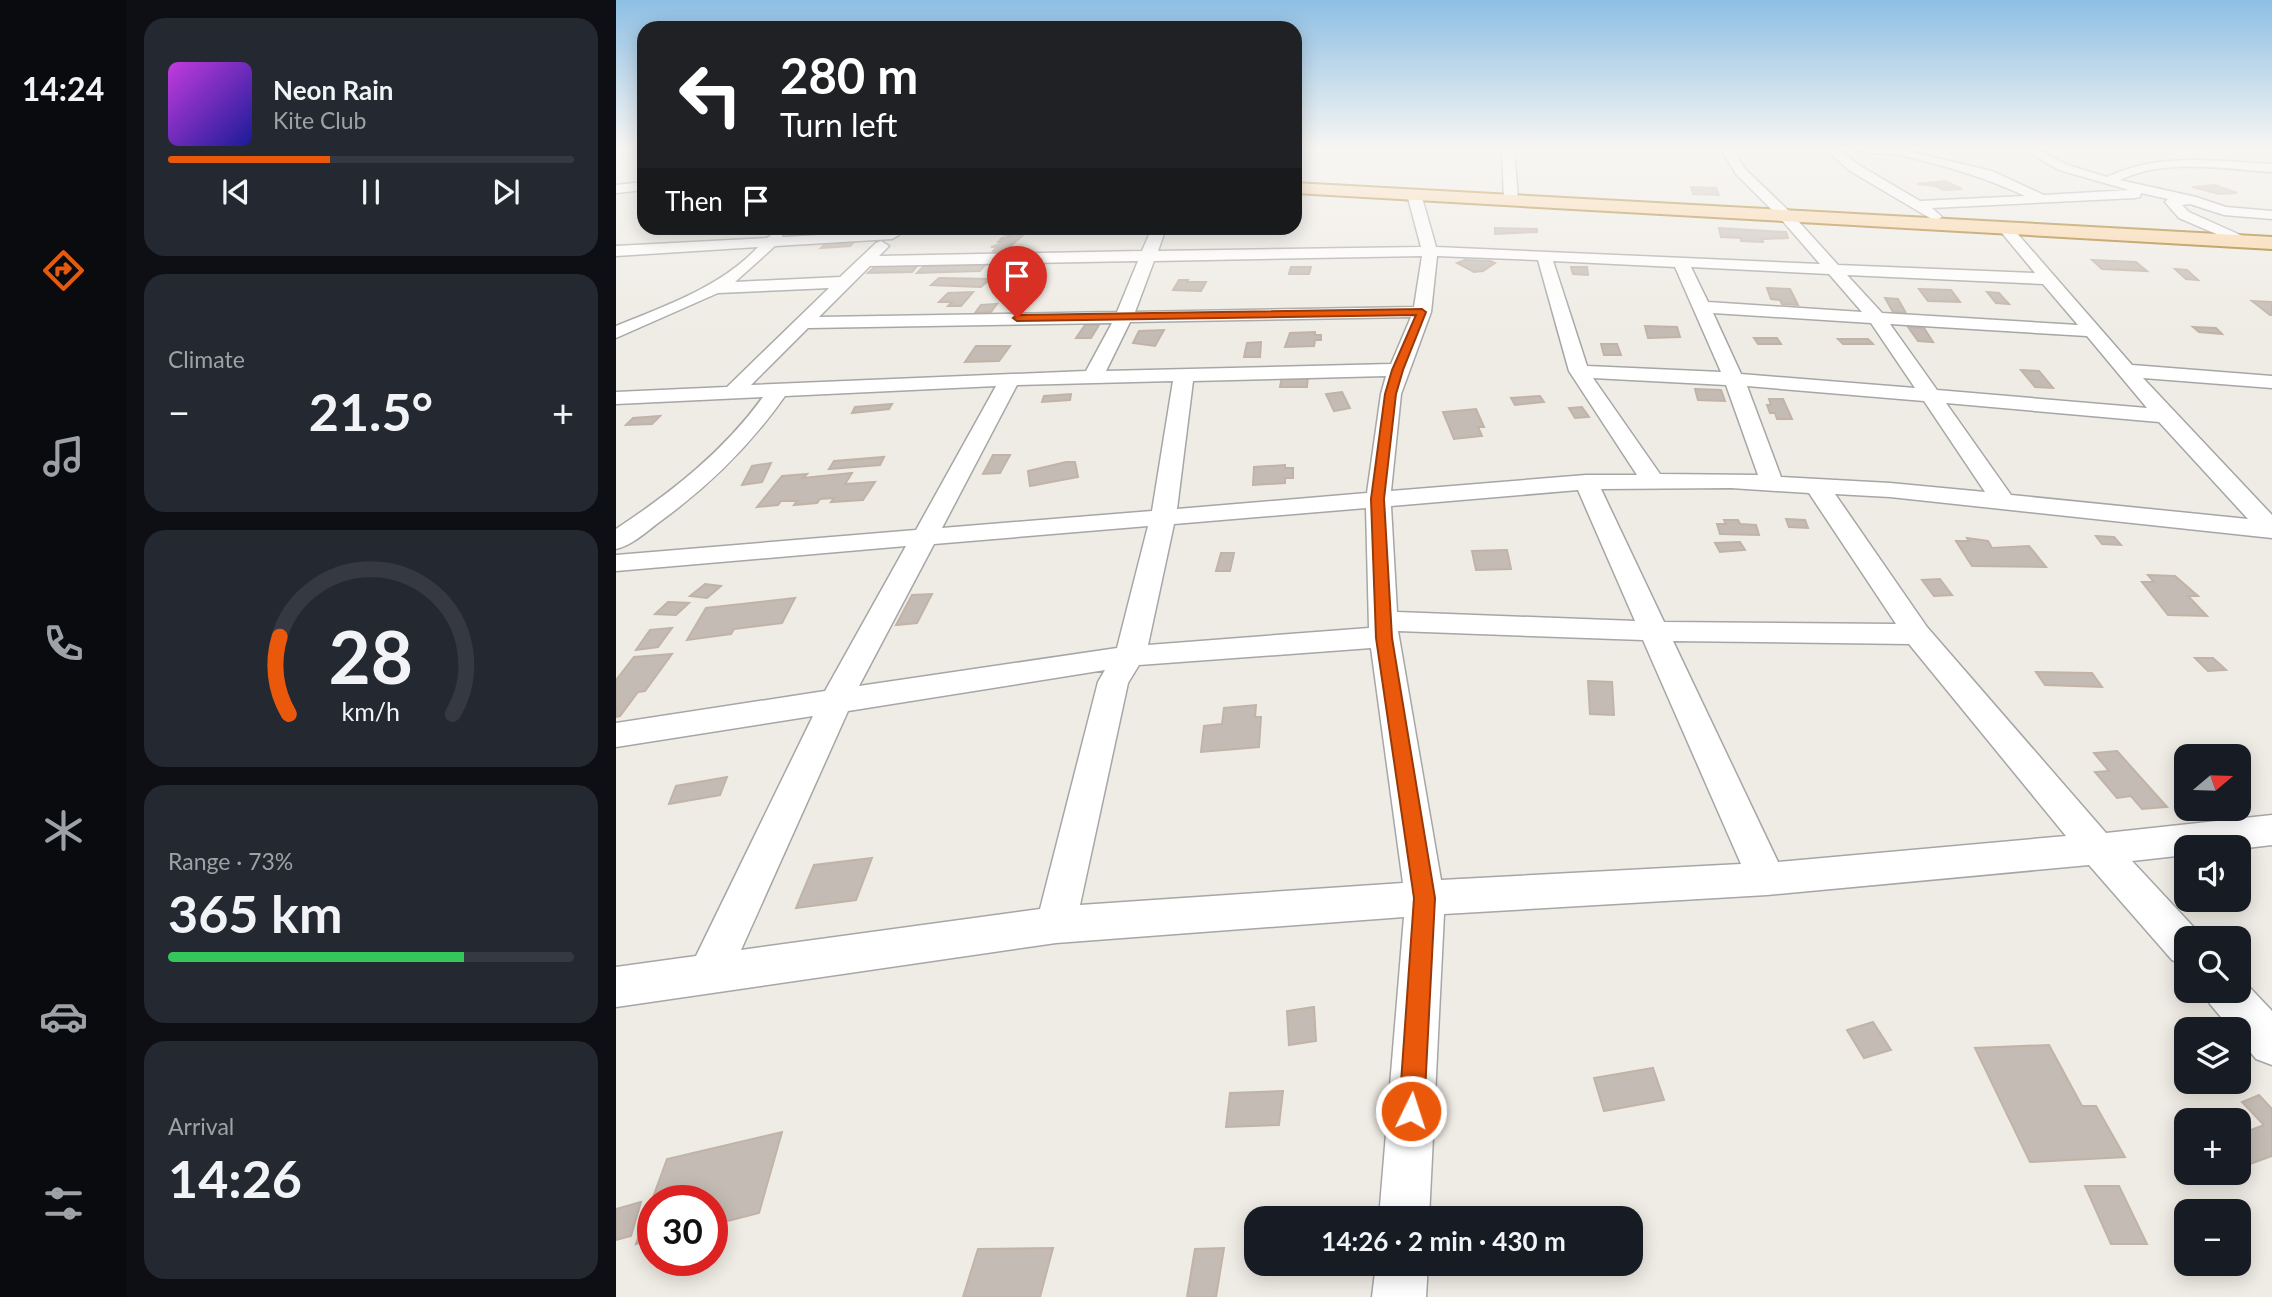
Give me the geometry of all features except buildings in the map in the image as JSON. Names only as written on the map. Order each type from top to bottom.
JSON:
[{"type":"main road","points":[[1667,209],[2272,243]]},
{"type":"street","points":[[1406,1206],[1425,898],[1384,629],[1378,499],[1391,394],[1422,312],[1430,251],[1418,209]]},
{"type":"street","points":[[1779,209],[1875,316],[2003,501]]},
{"type":"street","points":[[1924,209],[1944,224]]},
{"type":"street","points":[[2178,209],[2184,215],[2242,241]]},
{"type":"street","points":[[2216,209],[2253,216],[2272,215]]},
{"type":"street","points":[[2004,227],[2165,416],[2271,529]]},
{"type":"street","points":[[616,333],[716,288],[741,270],[778,235]]},
{"type":"street","points":[[616,251],[850,235]]},
{"type":"street","points":[[733,393],[891,235]]},
{"type":"street","points":[[1093,377],[1125,315],[1156,235]]},
{"type":"street","points":[[867,261],[1020,256],[1148,257],[1430,251],[2050,279]]},
{"type":"street","points":[[1544,256],[1579,371],[1653,481]]},
{"type":"street","points":[[1681,263],[1734,379],[1772,483]]},
{"type":"street","points":[[716,288],[844,282]]},
{"type":"street","points":[[1699,307],[2091,331]]},
{"type":"street","points":[[802,323],[1125,315],[1422,312]]},
{"type":"street","points":[[616,398],[1010,379],[1398,370]]},
{"type":"street","points":[[1579,371],[1734,379],[2165,416]]},
{"type":"street","points":[[2129,372],[2272,382]]},
{"type":"street","points":[[1056,925],[1113,682],[1130,656],[1163,517],[1184,375]]},
{"type":"street","points":[[708,976],[836,701],[1010,379]]},
{"type":"street","points":[[616,541],[686,493],[713,468],[758,420],[778,391]]},
{"type":"street","points":[[1586,482],[1767,879]]},
{"type":"street","points":[[616,563],[1586,482],[1772,483],[1817,486],[2003,501],[2271,529]]},
{"type":"street","points":[[1817,486],[1917,634],[2098,849],[2174,934]]},
{"type":"street","points":[[616,735],[1130,656],[1384,629],[1917,634]]},
{"type":"street","points":[[616,987],[1056,925],[1425,898],[1767,879],[2098,849],[2272,830]]},
{"type":"street","points":[[2237,1003],[2272,1043]]},
{"type":"street","points":[[1399,1297],[1401,1276]]},
{"type":"route","points":[[1017,318],[1422,312],[1391,394],[1378,499],[1384,638],[1425,898],[1411,1111]]}]
